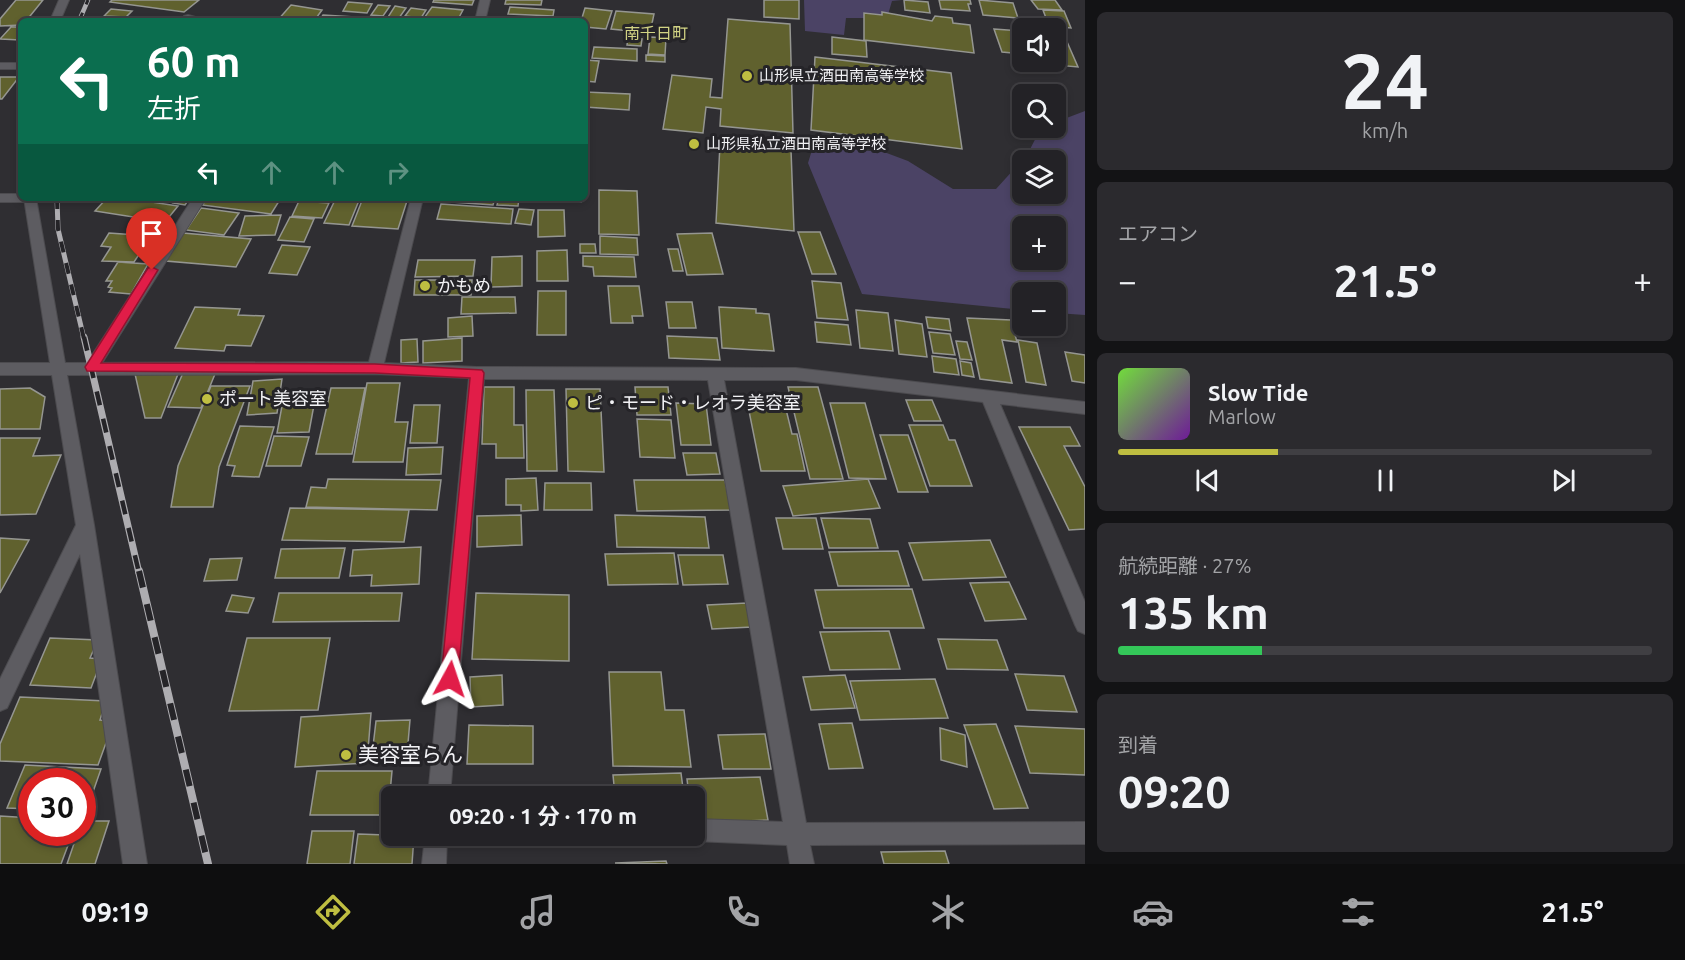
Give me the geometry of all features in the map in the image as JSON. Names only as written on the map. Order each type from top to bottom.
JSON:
[{"type":"street","points":[[56,18],[64,0]]},
{"type":"street","points":[[481,18],[485,0]]},
{"type":"street","points":[[0,66],[18,66]]},
{"type":"street","points":[[0,198],[18,198]]},
{"type":"street","points":[[30,201],[85,525],[135,864]]},
{"type":"street","points":[[92,367],[198,201]]},
{"type":"street","points":[[375,368],[416,201]]},
{"type":"street","points":[[0,369],[58,367],[375,368],[477,373],[796,374],[1085,408]]},
{"type":"street","points":[[440,786],[477,373]]},
{"type":"street","points":[[715,374],[802,864]]},
{"type":"street","points":[[989,397],[1085,625]]},
{"type":"street","points":[[0,701],[85,525]]},
{"type":"street","points":[[705,831],[797,834],[1085,833]]},
{"type":"street","points":[[434,864],[435,846]]},
{"type":"shaded area","points":[[804,0],[902,0],[892,1],[887,18],[846,18],[844,35],[805,31]]},
{"type":"shaded area","points":[[1085,111],[1085,315],[1066,314],[1066,282],[1012,282],[1012,309],[862,294],[808,163],[812,150],[832,148],[884,152],[908,161],[953,189],[996,189],[1012,171],[1012,204],[1066,204],[1066,150],[1030,150],[1036,138],[1066,138],[1066,118]]},
{"type":"building","points":[[16,0],[43,0],[28,18],[18,18],[18,25],[0,26],[0,19]]},
{"type":"building","points":[[112,0],[199,0],[184,12],[110,2]]},
{"type":"building","points":[[434,0],[474,0],[472,5],[433,2]]},
{"type":"building","points":[[506,0],[542,0],[541,5],[505,4]]},
{"type":"building","points":[[764,0],[799,0],[799,19],[764,17]]},
{"type":"building","points":[[904,0],[928,2],[930,13],[905,10]]},
{"type":"building","points":[[939,0],[970,0],[971,4],[968,4],[970,11],[941,9]]},
{"type":"building","points":[[979,0],[1013,3],[1018,18],[983,15]]},
{"type":"building","points":[[1031,0],[1055,0],[1062,10],[1038,9]]},
{"type":"building","points":[[348,2],[372,4],[367,13],[343,11]]},
{"type":"building","points":[[291,5],[322,10],[316,18],[280,18]]},
{"type":"building","points":[[378,5],[390,6],[383,16],[371,15]]},
{"type":"building","points":[[395,6],[406,8],[399,18],[388,17]]},
{"type":"building","points":[[432,7],[463,10],[459,18],[424,18]]},
{"type":"building","points":[[510,7],[554,10],[553,16],[508,14]]},
{"type":"building","points":[[411,8],[426,10],[421,18],[405,16]]},
{"type":"building","points":[[585,8],[612,11],[606,29],[588,27],[588,18],[582,18]]},
{"type":"building","points":[[111,9],[132,11],[126,17],[104,16]]},
{"type":"building","points":[[1043,10],[1064,11],[1071,28],[1066,28],[1066,18],[1046,18]]},
{"type":"building","points":[[616,11],[654,14],[650,33],[611,29]]},
{"type":"building","points":[[882,12],[932,21],[935,16],[952,18],[953,23],[970,25],[974,53],[864,40],[864,13],[882,15]]},
{"type":"building","points":[[323,15],[354,17],[353,18],[321,18]]},
{"type":"building","points":[[533,17],[566,17],[566,18]]},
{"type":"building","points":[[728,19],[790,24],[793,133],[720,126],[721,109],[706,107],[703,133],[663,129],[672,75],[712,79],[710,97],[722,98]]},
{"type":"building","points":[[11,27],[18,27],[18,40],[0,39]]},
{"type":"building","points":[[994,29],[1012,30],[1012,53],[1002,52]]},
{"type":"building","points":[[650,37],[666,38],[665,55],[648,54]]},
{"type":"building","points":[[832,37],[866,41],[867,57],[832,54]]},
{"type":"building","points":[[628,38],[642,39],[641,46],[627,45]]},
{"type":"building","points":[[1066,40],[1078,67],[1066,66]]},
{"type":"building","points":[[594,47],[637,49],[637,61],[592,58]]},
{"type":"building","points":[[646,55],[665,56],[665,62],[646,61]]},
{"type":"building","points":[[815,57],[951,73],[962,149],[811,130]]},
{"type":"building","points":[[588,60],[599,61],[595,82],[588,81]]},
{"type":"building","points":[[0,77],[18,77],[2,99],[0,99]]},
{"type":"building","points":[[588,92],[630,94],[629,110],[588,107]]},
{"type":"building","points":[[720,144],[791,150],[794,231],[716,223]]},
{"type":"building","points":[[599,190],[637,191],[639,235],[599,234]]},
{"type":"building","points":[[104,201],[145,201],[178,206],[165,222],[95,211]]},
{"type":"building","points":[[175,201],[188,201],[185,205],[173,203]]},
{"type":"building","points":[[205,201],[279,201],[271,214],[202,205]]},
{"type":"building","points":[[299,201],[329,203],[322,218],[292,216]]},
{"type":"building","points":[[335,201],[359,201],[349,225],[324,223]]},
{"type":"building","points":[[362,201],[407,201],[398,229],[352,226]]},
{"type":"building","points":[[452,201],[494,201],[493,205]]},
{"type":"building","points":[[498,201],[519,201],[518,206],[497,205]]},
{"type":"building","points":[[441,204],[513,209],[511,224],[437,219]]},
{"type":"building","points":[[201,208],[239,213],[224,235],[186,230]]},
{"type":"building","points":[[519,209],[534,210],[531,225],[515,223]]},
{"type":"building","points":[[538,210],[564,210],[565,236],[538,237]]},
{"type":"building","points":[[281,215],[275,235],[239,236],[245,216]]},
{"type":"building","points":[[290,217],[314,219],[304,242],[278,240]]},
{"type":"building","points":[[798,232],[820,232],[836,274],[812,274]]},
{"type":"building","points":[[109,233],[164,237],[154,254],[140,253],[134,262],[102,261],[111,247],[101,246]]},
{"type":"building","points":[[183,233],[251,239],[236,267],[166,261]]},
{"type":"building","points":[[712,233],[723,274],[687,275],[677,234]]},
{"type":"building","points":[[600,236],[637,238],[638,255],[600,254]]},
{"type":"building","points":[[580,244],[595,244],[596,253],[580,253]]},
{"type":"building","points":[[282,245],[310,247],[297,275],[269,273]]},
{"type":"building","points":[[668,249],[678,249],[683,271],[673,271]]},
{"type":"building","points":[[567,250],[568,281],[537,281],[537,251]]},
{"type":"building","points":[[522,256],[522,286],[491,287],[492,257]]},
{"type":"building","points":[[583,256],[634,257],[636,277],[594,276],[593,267],[583,266]]},
{"type":"building","points":[[418,260],[475,260],[473,276],[415,277]]},
{"type":"building","points":[[118,262],[148,264],[131,294],[109,292],[112,288],[108,287],[112,281],[106,281]]},
{"type":"building","points":[[415,280],[472,280],[471,295],[414,295]]},
{"type":"building","points":[[812,281],[841,283],[848,320],[817,318]]},
{"type":"building","points":[[608,286],[639,286],[643,316],[632,316],[633,323],[611,323]]},
{"type":"building","points":[[538,291],[566,291],[566,335],[537,335]]},
{"type":"building","points":[[462,297],[515,297],[516,313],[461,314]]},
{"type":"building","points":[[666,302],[692,302],[696,328],[669,328]]},
{"type":"building","points":[[195,307],[240,309],[238,315],[264,316],[251,346],[226,345],[224,351],[175,348]]},
{"type":"building","points":[[719,307],[756,309],[756,313],[769,314],[774,351],[722,348]]},
{"type":"building","points":[[856,310],[888,313],[893,351],[860,348]]},
{"type":"building","points":[[472,316],[473,336],[448,337],[448,318]]},
{"type":"building","points":[[926,317],[949,319],[951,331],[928,328]]},
{"type":"building","points":[[967,318],[1011,320],[1012,336],[1015,336],[1017,342],[1002,340],[1012,383],[980,379]]},
{"type":"building","points":[[895,320],[922,324],[927,357],[899,354]]},
{"type":"building","points":[[815,322],[848,325],[851,345],[817,342]]},
{"type":"building","points":[[929,332],[950,334],[955,355],[933,353]]},
{"type":"building","points":[[667,336],[717,338],[720,360],[669,358]]},
{"type":"building","points":[[462,338],[462,361],[423,363],[423,341]]},
{"type":"building","points":[[417,339],[418,362],[401,363],[401,340]]},
{"type":"building","points":[[1018,340],[1037,343],[1046,385],[1026,382]]},
{"type":"building","points":[[956,341],[967,342],[972,360],[960,359]]},
{"type":"building","points":[[1065,352],[1085,355],[1085,383],[1072,381]]},
{"type":"building","points":[[932,356],[956,359],[959,375],[934,372]]},
{"type":"building","points":[[960,361],[971,363],[974,377],[962,375]]},
{"type":"building","points":[[183,373],[215,374],[201,408],[168,407]]},
{"type":"building","points":[[135,374],[178,374],[161,418],[145,418]]},
{"type":"building","points":[[282,379],[277,413],[247,415],[253,381]]},
{"type":"building","points":[[367,383],[400,383],[395,422],[408,422],[403,462],[353,462]]},
{"type":"building","points":[[211,386],[250,386],[219,467],[213,507],[171,507],[178,466]]},
{"type":"building","points":[[484,387],[514,387],[514,425],[523,425],[524,458],[496,458],[496,444],[482,444]]},
{"type":"building","points":[[635,387],[668,387],[671,415],[637,415]]},
{"type":"building","points":[[788,387],[818,387],[843,479],[810,479]]},
{"type":"building","points":[[30,388],[45,397],[40,429],[0,429],[0,389]]},
{"type":"building","points":[[331,388],[365,388],[352,454],[316,454]]},
{"type":"building","points":[[566,389],[600,389],[604,472],[568,471]]},
{"type":"building","points":[[526,390],[554,390],[557,471],[527,471]]},
{"type":"building","points":[[316,394],[309,432],[277,433],[284,395]]},
{"type":"building","points":[[906,400],[932,400],[941,421],[914,421]]},
{"type":"building","points":[[747,401],[784,401],[792,434],[797,434],[805,471],[761,471]]},
{"type":"building","points":[[676,403],[706,404],[711,445],[681,445]]},
{"type":"building","points":[[830,403],[865,403],[886,479],[849,478]]},
{"type":"building","points":[[414,405],[440,405],[437,443],[410,443]]},
{"type":"building","points":[[637,419],[671,420],[675,458],[640,457]]},
{"type":"building","points":[[909,425],[943,425],[949,440],[955,440],[972,486],[930,486]]},
{"type":"building","points":[[240,426],[274,427],[259,477],[232,476],[235,466],[227,465]]},
{"type":"building","points":[[1019,427],[1070,427],[1080,446],[1064,446],[1085,487],[1085,529],[1069,530]]},
{"type":"building","points":[[880,435],[908,435],[928,492],[898,492]]},
{"type":"building","points":[[274,436],[309,437],[301,466],[266,466]]},
{"type":"building","points":[[0,438],[40,438],[33,456],[61,455],[36,514],[0,515]]},
{"type":"building","points":[[443,447],[441,474],[406,475],[408,448]]},
{"type":"building","points":[[683,453],[716,453],[720,474],[687,475]]},
{"type":"building","points":[[536,478],[538,510],[521,511],[521,505],[506,505],[506,479]]},
{"type":"building","points":[[328,479],[441,480],[437,510],[306,507],[311,487],[326,488]]},
{"type":"building","points":[[868,479],[880,508],[793,516],[783,486]]},
{"type":"building","points":[[634,480],[725,480],[731,510],[637,511]]},
{"type":"building","points":[[545,483],[591,483],[592,510],[544,510]]},
{"type":"building","points":[[290,508],[409,510],[404,542],[282,540]]},
{"type":"building","points":[[521,515],[522,545],[477,547],[477,516]]},
{"type":"building","points":[[615,515],[705,517],[709,548],[617,547]]},
{"type":"building","points":[[776,518],[816,518],[823,549],[783,549]]},
{"type":"building","points":[[821,518],[870,519],[878,548],[829,548]]},
{"type":"building","points":[[0,538],[29,540],[0,593]]},
{"type":"building","points":[[990,540],[1006,577],[923,580],[909,543]]},
{"type":"building","points":[[421,547],[419,584],[371,586],[372,575],[350,576],[353,550]]},
{"type":"building","points":[[345,548],[339,578],[275,578],[281,549]]},
{"type":"building","points":[[898,551],[909,586],[838,586],[829,552]]},
{"type":"building","points":[[674,553],[678,584],[608,585],[605,554]]},
{"type":"building","points":[[678,555],[723,555],[728,584],[683,585]]},
{"type":"building","points":[[242,558],[237,580],[204,581],[210,559]]},
{"type":"building","points":[[1009,582],[1026,619],[985,621],[970,583]]},
{"type":"building","points":[[912,589],[924,628],[824,628],[815,590]]},
{"type":"building","points":[[279,593],[402,593],[399,621],[273,622]]},
{"type":"building","points":[[476,593],[569,595],[569,661],[472,659]]},
{"type":"building","points":[[232,595],[254,598],[248,613],[226,611]]},
{"type":"building","points":[[747,603],[752,627],[712,629],[707,605]]},
{"type":"building","points":[[889,631],[900,669],[830,670],[820,632]]},
{"type":"building","points":[[50,638],[98,640],[90,658],[102,659],[91,688],[30,685]]},
{"type":"building","points":[[247,638],[330,638],[318,710],[229,711]]},
{"type":"building","points":[[938,639],[997,640],[1008,670],[947,669]]},
{"type":"building","points":[[609,672],[661,672],[665,710],[684,710],[691,767],[613,766]]},
{"type":"building","points":[[1015,674],[1064,676],[1077,712],[1027,710]]},
{"type":"building","points":[[502,675],[503,705],[471,707],[470,677]]},
{"type":"building","points":[[845,675],[855,708],[811,710],[803,677]]},
{"type":"building","points":[[935,679],[948,718],[860,720],[850,681]]},
{"type":"building","points":[[20,697],[106,701],[100,720],[114,721],[98,765],[0,761],[0,744]]},
{"type":"building","points":[[371,713],[367,763],[295,767],[301,717]]},
{"type":"building","points":[[410,720],[407,755],[372,755],[376,721]]},
{"type":"building","points":[[852,723],[863,768],[829,769],[819,724]]},
{"type":"building","points":[[996,724],[1028,808],[994,809],[964,725]]},
{"type":"building","points":[[469,725],[533,726],[533,764],[467,764]]},
{"type":"building","points":[[1015,726],[1085,729],[1085,775],[1030,773]]},
{"type":"building","points":[[940,728],[965,735],[967,767],[941,760]]},
{"type":"building","points":[[765,734],[771,769],[723,769],[718,735]]},
{"type":"building","points":[[25,765],[82,768],[24,768]]},
{"type":"building","points":[[96,769],[101,769],[96,783]]},
{"type":"building","points":[[317,771],[392,771],[391,786],[381,786],[381,815],[310,815]]},
{"type":"building","points":[[681,773],[683,786],[614,786],[613,775]]},
{"type":"building","points":[[760,777],[768,820],[705,823],[705,786],[688,786],[687,779]]},
{"type":"building","points":[[18,782],[18,808],[7,808]]},
{"type":"building","points":[[0,816],[18,817],[18,846],[68,846],[61,864],[0,864]]},
{"type":"building","points":[[96,821],[109,821],[95,864],[67,864],[73,846],[96,846]]},
{"type":"building","points":[[312,831],[354,831],[350,864],[307,864]]},
{"type":"building","points":[[358,834],[381,835],[381,846],[413,846],[412,864],[354,864]]},
{"type":"building","points":[[945,851],[949,864],[884,864],[881,852]]},
{"type":"building","points":[[666,861],[667,864],[615,863]]},
{"type":"railway","points":[[80,18],[88,0]]},
{"type":"railway","points":[[57,201],[58,229],[84,339]]},
{"type":"railway","points":[[84,337],[139,573]]},
{"type":"railway","points":[[139,571],[208,864]]},
{"type":"place","name":"山形県立酒田南高等学校","points":[[747,76]]},
{"type":"place","name":"山形県私立酒田南高等学校","points":[[694,144]]},
{"type":"place","name":"かもめ","points":[[425,286]]},
{"type":"place","name":"ポート美容室","points":[[207,399]]},
{"type":"place","name":"ピ・モード・レオラ美容室","points":[[573,403]]},
{"type":"place","name":"美容室らん","points":[[346,755]]},
{"type":"district","name":"南千日町","points":[[656,33]]},
{"type":"route","points":[[152,270],[92,367],[375,368],[477,373],[450,679]]}]
